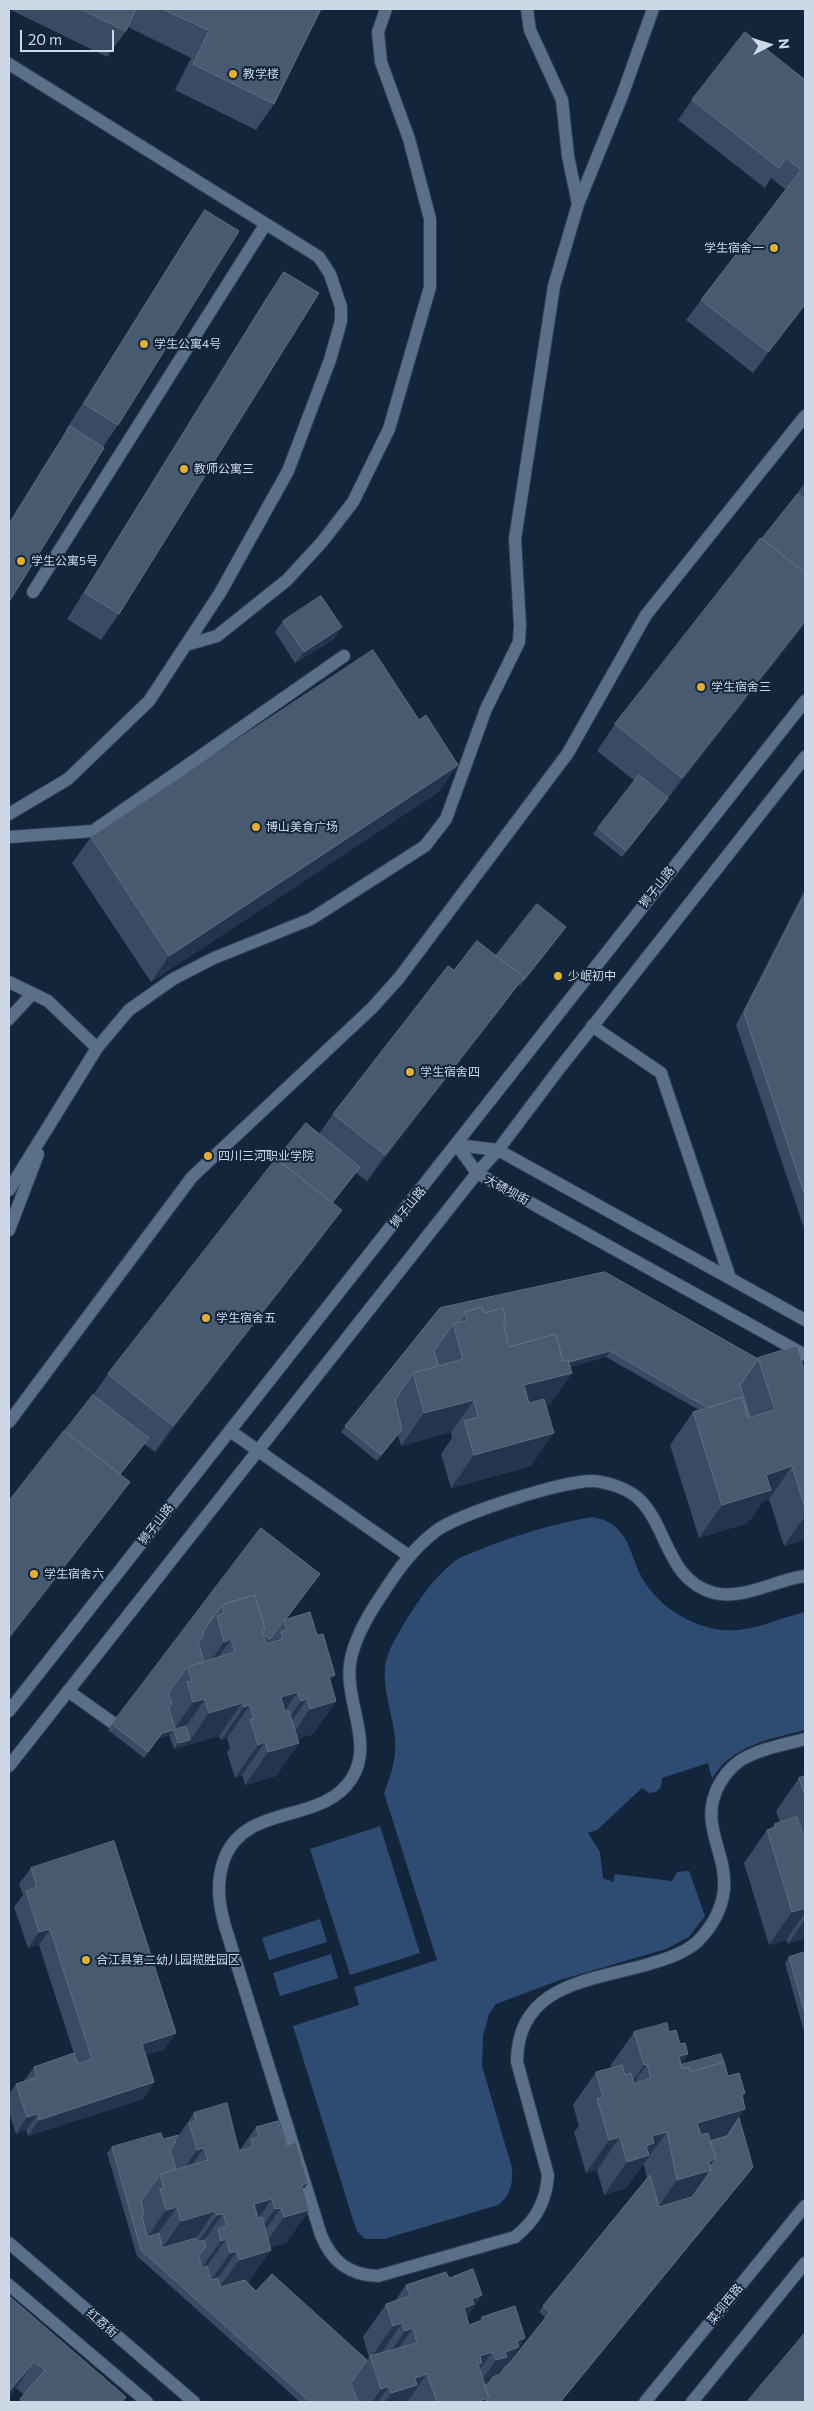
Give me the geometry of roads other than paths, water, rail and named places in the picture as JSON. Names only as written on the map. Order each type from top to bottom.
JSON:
[{"type":"street","points":[[186,645],[217,636],[287,580],[322,542],[353,502],[389,429],[430,287],[430,219],[409,139],[381,62],[378,32],[386,9]]},
{"type":"street","points":[[527,9],[530,30],[562,100],[568,156],[578,204]]},
{"type":"street","points":[[9,1190],[97,1048],[129,1010],[173,979],[214,958],[311,919],[426,846],[446,819],[486,709],[519,642],[520,626],[515,539],[554,286],[578,204],[622,96],[653,9]]},
{"type":"street","points":[[9,64],[318,257],[330,274],[337,292],[341,321],[330,360],[288,471],[220,593],[150,701],[68,779],[9,814]]},
{"type":"street","points":[[33,592],[265,225]]},
{"type":"street","points":[[9,1422],[192,1177],[372,1008],[399,978],[568,753],[646,615],[805,416]]},
{"type":"street","points":[[9,837],[93,831],[344,656]]},
{"type":"street","name":"狮子山路","points":[[9,1711],[457,1145],[530,1048],[805,701]]},
{"type":"street","points":[[9,1766],[477,1173],[498,1150],[592,1026],[805,756]]},
{"type":"street","points":[[9,982],[48,1001],[97,1048]]},
{"type":"street","points":[[9,1019],[32,994]]},
{"type":"street","points":[[592,1026],[661,1073],[730,1278]]},
{"type":"street","points":[[9,1230],[50,1124]]},
{"type":"street","points":[[457,1145],[498,1150],[805,1320]]},
{"type":"street","name":"大碛坝街","points":[[457,1145],[477,1173],[805,1355]]},
{"type":"street","points":[[230,1431],[409,1556]]},
{"type":"street","points":[[805,1576],[735,1595],[713,1592],[689,1580],[675,1565],[658,1524],[639,1498],[618,1486],[592,1481],[549,1489],[491,1507],[438,1529],[409,1556],[362,1627],[350,1659],[351,1686],[361,1750],[353,1776],[334,1798],[321,1805],[266,1820],[244,1832],[228,1851],[222,1866],[218,1885],[219,1903],[225,1926],[321,2235],[327,2249],[336,2261],[350,2271],[363,2276],[378,2276],[392,2273],[514,2237],[535,2217],[547,2190],[548,2175],[517,2062],[517,2044],[522,2027],[529,2014],[539,2003],[563,1989],[668,1958],[695,1944],[714,1921],[724,1889],[723,1872],[710,1821],[716,1790],[724,1776],[736,1764],[750,1755],[805,1739]]},
{"type":"street","points":[[68,1691],[113,1724]]},
{"type":"street","name":"菜坝西路","points":[[645,2402],[805,2206]]},
{"type":"street","name":"红荔街","points":[[9,2243],[194,2402]]},
{"type":"street","points":[[692,2402],[805,2263]]},
{"type":"street","points":[[9,2284],[148,2402]]},
{"type":"place","name":"教学楼","points":[[233,74]]},
{"type":"place","name":"学生宿舍一","points":[[774,248]]},
{"type":"place","name":"学生公寓4号","points":[[144,344]]},
{"type":"place","name":"教师公寓三","points":[[184,469]]},
{"type":"place","name":"学生公寓5号","points":[[21,561]]},
{"type":"place","name":"学生宿舍三","points":[[701,687]]},
{"type":"place","name":"博山美食广场","points":[[256,827]]},
{"type":"place","name":"少岷初中","points":[[558,976]]},
{"type":"place","name":"学生宿舍四","points":[[410,1072]]},
{"type":"place","name":"四川三河职业学院","points":[[208,1156]]},
{"type":"place","name":"学生宿舍五","points":[[206,1318]]},
{"type":"place","name":"学生宿舍六","points":[[34,1574]]},
{"type":"place","name":"合江县第二幼儿园揽胜园区","points":[[86,1960]]}]
